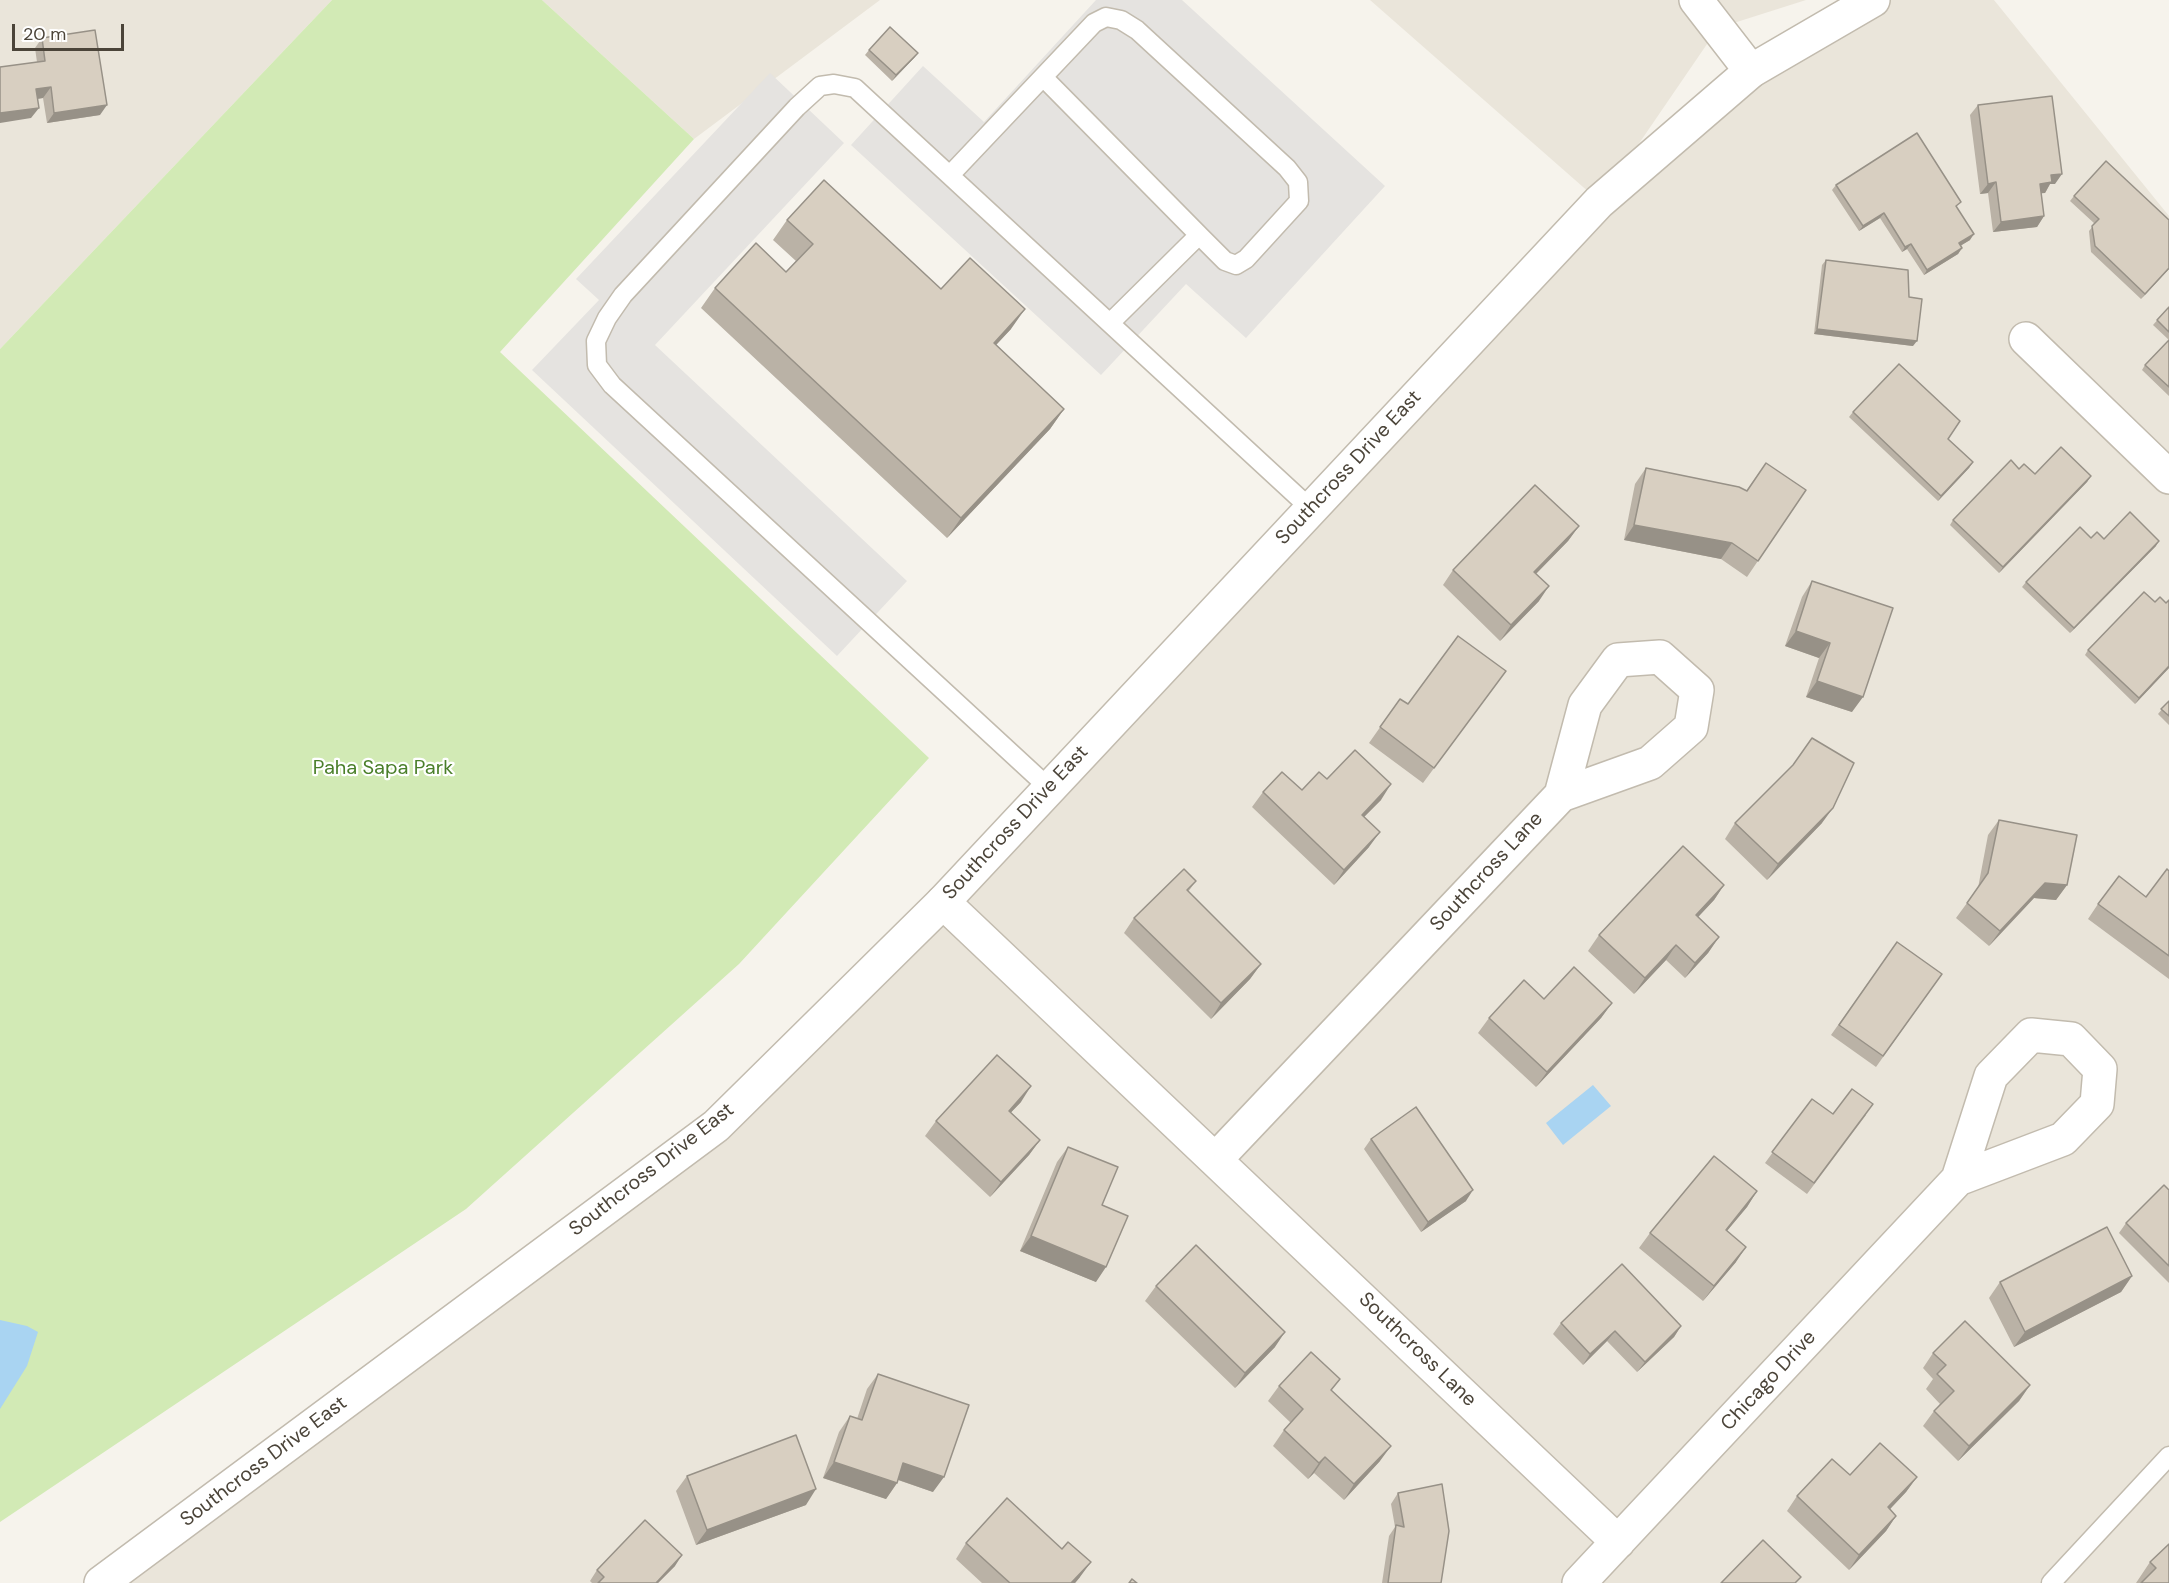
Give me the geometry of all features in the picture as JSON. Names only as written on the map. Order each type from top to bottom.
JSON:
[{"type":"street","points":[[1696,0],[1751,70]]},
{"type":"street","name":"Southcross Drive East","points":[[101,1583],[716,1126],[943,902],[1599,202],[1751,70],[1873,0]]},
{"type":"street","points":[[2026,339],[2169,477]]},
{"type":"street","name":"Southcross Lane","points":[[1216,1159],[1560,795],[1650,763],[1691,727],[1697,690],[1660,657],[1618,660],[1585,705],[1560,795]]},
{"type":"street","name":"Southcross Lane","points":[[943,902],[1618,1542]]},
{"type":"street","name":"Chicago Drive","points":[[1579,1583],[1958,1179],[1991,1076],[2031,1035],[2071,1039],[2100,1069],[2097,1104],[2063,1139],[1958,1179]]},
{"type":"lane","points":[[951,174],[1094,23],[1106,17],[1121,20],[1137,30],[1287,168],[1298,182],[1299,201],[1291,213],[1246,259],[1236,265],[1225,261],[1043,77]]},
{"type":"lane","points":[[1049,788],[612,385],[597,365],[596,342],[607,318],[623,295],[797,107],[820,86],[834,84],[855,88],[951,174],[1311,509]]},
{"type":"lane","points":[[1110,323],[1198,235]]},
{"type":"lane","points":[[2051,1583],[2169,1456]]},
{"type":"shaded area","points":[[0,0],[332,0],[0,349]]},
{"type":"shaded area","points":[[542,0],[880,0],[694,139]]},
{"type":"shaded area","points":[[1096,0],[1182,0],[1385,186],[1246,338],[1186,284],[1101,375],[851,145],[923,66],[984,122]]},
{"type":"shaded area","points":[[1370,0],[1806,0],[1718,28],[1601,199],[1873,0],[1994,0],[2169,216],[2169,1583],[101,1583],[716,1126],[1599,201]]},
{"type":"shaded area","points":[[770,73],[844,143],[655,345],[907,581],[837,656],[532,370],[599,300],[576,279]]},
{"type":"green space","name":"Paha Sapa Park","points":[[332,0],[542,0],[694,139],[500,352],[929,758],[739,964],[466,1209],[0,1522],[0,349]]},
{"type":"water","points":[[1593,1085],[1611,1106],[1563,1145],[1546,1123]]},
{"type":"water","points":[[0,1320],[27,1326],[38,1332],[27,1366],[0,1409]]},
{"type":"building","points":[[890,27],[918,53],[896,75],[869,50]]},
{"type":"building","points":[[95,30],[107,105],[54,113],[51,87],[36,89],[39,108],[0,113],[0,67],[45,61],[42,38]]},
{"type":"building","points":[[2052,96],[2062,174],[2051,175],[2052,182],[2040,184],[2044,216],[2001,222],[1996,182],[1988,184],[1978,105]]},
{"type":"building","points":[[1917,133],[1961,202],[1956,206],[1974,234],[1959,243],[1962,248],[1927,270],[1911,244],[1905,247],[1884,213],[1863,226],[1836,185]]},
{"type":"building","points":[[2106,161],[2169,220],[2169,268],[2145,294],[2095,246],[2092,226],[2099,219],[2074,196]]},
{"type":"building","points":[[824,180],[941,289],[970,258],[1025,309],[994,343],[1064,409],[961,518],[715,288],[756,243],[786,272],[813,244],[787,220]]},
{"type":"building","points":[[1826,260],[1908,270],[1909,297],[1922,299],[1917,341],[1817,329]]},
{"type":"building","points":[[2169,307],[2169,332],[2157,320]]},
{"type":"building","points":[[2169,340],[2169,387],[2145,365]]},
{"type":"building","points":[[1899,364],[1960,421],[1948,439],[1973,462],[1941,496],[1853,412]]},
{"type":"building","points":[[2061,447],[2091,476],[2003,567],[1953,520],[2011,460],[2019,469],[2024,464],[2035,474]]},
{"type":"building","points":[[1766,463],[1806,490],[1758,561],[1732,543],[1634,525],[1646,468],[1739,487],[1747,491]]},
{"type":"building","points":[[1535,485],[1579,526],[1534,572],[1549,586],[1511,625],[1453,570]]},
{"type":"building","points":[[2130,512],[2159,541],[2074,628],[2026,582],[2080,527],[2091,538],[2097,532],[2104,539]]},
{"type":"building","points":[[1812,581],[1893,608],[1863,697],[1817,681],[1830,643],[1796,631]]},
{"type":"building","points":[[2144,592],[2155,602],[2160,597],[2166,603],[2169,600],[2169,666],[2139,698],[2088,650]]},
{"type":"building","points":[[1458,636],[1506,671],[1434,768],[1380,727],[1400,699],[1408,704]]},
{"type":"building","points":[[2169,701],[2169,716],[2161,709]]},
{"type":"building","points":[[1812,738],[1854,763],[1833,808],[1778,864],[1735,823],[1793,765]]},
{"type":"building","points":[[1355,750],[1391,784],[1362,815],[1380,832],[1344,870],[1263,792],[1282,772],[1302,790],[1319,772],[1327,779]]},
{"type":"building","points":[[1999,820],[2077,835],[2067,885],[2045,883],[2000,931],[1967,903],[1988,873]]},
{"type":"building","points":[[1683,846],[1724,885],[1696,915],[1719,937],[1695,963],[1676,945],[1645,978],[1599,935]]},
{"type":"building","points":[[1184,869],[1196,881],[1187,890],[1261,964],[1221,1003],[1134,918]]},
{"type":"building","points":[[2167,869],[2169,871],[2169,956],[2098,904],[2119,876],[2146,897]]},
{"type":"building","points":[[1897,942],[1942,974],[1883,1056],[1839,1025]]},
{"type":"building","points":[[1574,967],[1612,1003],[1547,1072],[1489,1018],[1524,980],[1544,999]]},
{"type":"building","points":[[997,1055],[1031,1086],[1009,1111],[1040,1140],[1001,1182],[936,1121]]},
{"type":"building","points":[[1852,1089],[1873,1104],[1814,1183],[1772,1152],[1812,1099],[1833,1114]]},
{"type":"building","points":[[1416,1107],[1473,1190],[1428,1222],[1371,1139]]},
{"type":"building","points":[[1068,1147],[1118,1167],[1102,1205],[1128,1216],[1106,1267],[1031,1236]]},
{"type":"building","points":[[1714,1156],[1757,1191],[1726,1230],[1746,1247],[1714,1286],[1650,1233]]},
{"type":"building","points":[[2164,1185],[2169,1190],[2169,1266],[2126,1223]]},
{"type":"building","points":[[2107,1227],[2132,1276],[2025,1332],[2000,1282]]},
{"type":"building","points":[[1196,1245],[1285,1332],[1245,1373],[1156,1286]]},
{"type":"building","points":[[1622,1264],[1681,1326],[1645,1362],[1615,1331],[1590,1354],[1561,1323]]},
{"type":"building","points":[[1965,1321],[2030,1385],[1969,1446],[1934,1411],[1954,1391],[1937,1374],[1946,1365],[1933,1353]]},
{"type":"building","points":[[1311,1352],[1340,1379],[1331,1390],[1391,1446],[1354,1484],[1325,1457],[1319,1463],[1284,1430],[1303,1409],[1279,1386]]},
{"type":"building","points":[[878,1374],[969,1405],[944,1477],[903,1463],[897,1483],[834,1462],[850,1416],[862,1420]]},
{"type":"building","points":[[796,1435],[816,1489],[707,1530],[687,1476]]},
{"type":"building","points":[[1880,1443],[1917,1477],[1888,1507],[1896,1516],[1859,1555],[1797,1496],[1832,1459],[1850,1475]]},
{"type":"building","points":[[1442,1484],[1449,1531],[1441,1583],[1388,1583],[1396,1525],[1404,1527],[1398,1493]]},
{"type":"building","points":[[1007,1498],[1062,1549],[1068,1542],[1091,1562],[1071,1583],[1010,1583],[966,1543]]},
{"type":"building","points":[[645,1520],[682,1555],[656,1583],[598,1583],[604,1577],[597,1570]]},
{"type":"building","points":[[1763,1540],[1801,1577],[1795,1583],[1721,1583]]},
{"type":"building","points":[[2169,1544],[2169,1583],[2141,1583],[2156,1568],[2150,1562]]}]
